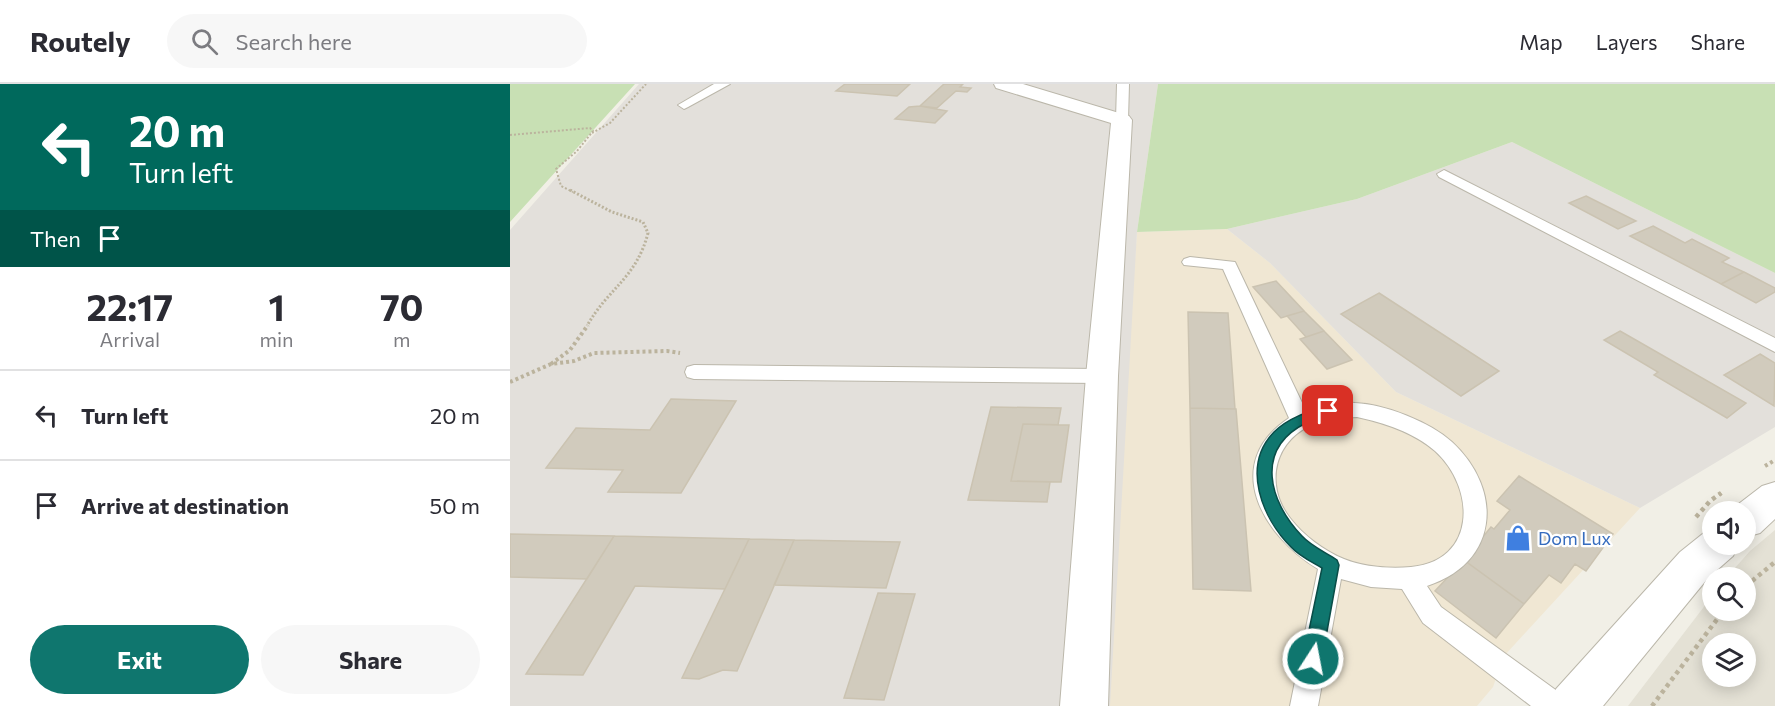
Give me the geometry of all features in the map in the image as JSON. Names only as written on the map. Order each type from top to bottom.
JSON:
[{"type":"street","points":[[1003,84],[1122,120],[1102,376],[1084,706]]},
{"type":"street","points":[[1756,513],[1775,497]]},
{"type":"street","points":[[1573,706],[1694,565],[1706,555]]},
{"type":"lane","points":[[684,105],[724,84]]},
{"type":"lane","points":[[1122,120],[1123,84]]},
{"type":"lane","points":[[1444,174],[1775,346]]},
{"type":"lane","points":[[1190,262],[1228,266],[1300,420]]},
{"type":"lane","points":[[691,364],[1102,376]]},
{"type":"lane","points":[[1357,410],[1389,416],[1418,429],[1445,448],[1465,472],[1476,499],[1477,526],[1465,551],[1442,569],[1409,579],[1370,578],[1331,565],[1298,543],[1275,515],[1264,486],[1266,459],[1278,436],[1300,420],[1328,411],[1357,410]]},
{"type":"lane","points":[[1304,706],[1331,565]]},
{"type":"lane","points":[[1409,579],[1432,615],[1554,706]]},
{"type":"path","points":[[510,382],[551,364],[567,354],[582,338],[601,304],[624,281],[635,266],[648,233],[643,222],[632,221],[561,186],[556,169],[577,151],[591,133],[610,123],[646,84]]},
{"type":"path","points":[[510,135],[577,128],[590,128],[591,133]]},
{"type":"path","points":[[551,364],[574,361],[594,353],[611,351],[667,351],[691,364]]},
{"type":"path","points":[[1756,578],[1775,562]]},
{"type":"path","points":[[1652,706],[1716,621]]},
{"type":"shaded area","points":[[639,84],[1158,84],[1137,232],[1110,706],[510,706],[510,230]]},
{"type":"shaded area","points":[[1512,142],[1775,273],[1775,427],[1640,508],[1396,392],[1270,263],[1227,229],[1357,199]]},
{"type":"shaded area","points":[[1227,229],[1270,263],[1396,392],[1640,508],[1504,656],[1493,687],[1477,706],[1107,706],[1119,477],[1137,232]]},
{"type":"shaded area","points":[[1775,530],[1775,706],[1628,706],[1702,609],[1702,621],[1756,621],[1756,567],[1736,567],[1746,555],[1756,555],[1756,546]]},
{"type":"green space","points":[[510,84],[635,84],[510,222]]},
{"type":"green space","points":[[1158,84],[1775,84],[1775,273],[1512,142],[1357,199],[1227,229],[1137,232]]},
{"type":"building","points":[[845,84],[910,84],[897,96],[836,91]]},
{"type":"building","points":[[944,84],[963,84],[960,87],[971,88],[967,92],[956,91],[937,108],[920,106]]},
{"type":"building","points":[[920,106],[947,111],[935,123],[895,119],[909,107]]},
{"type":"building","points":[[1586,196],[1636,221],[1618,229],[1569,203]]},
{"type":"building","points":[[1653,226],[1685,243],[1692,239],[1729,258],[1722,262],[1744,272],[1721,284],[1630,236]]},
{"type":"building","points":[[1744,272],[1775,288],[1775,292],[1756,303],[1721,284]]},
{"type":"building","points":[[1276,281],[1304,311],[1281,318],[1253,287]]},
{"type":"building","points":[[1379,293],[1499,371],[1461,396],[1341,314]]},
{"type":"building","points":[[1304,311],[1324,331],[1306,337],[1287,316]]},
{"type":"building","points":[[1188,312],[1228,313],[1235,409],[1190,408]]},
{"type":"building","points":[[1324,331],[1352,360],[1327,369],[1300,339]]},
{"type":"building","points":[[1620,331],[1746,403],[1727,418],[1654,375],[1658,372],[1604,340]]},
{"type":"building","points":[[1760,354],[1775,363],[1774,406],[1724,375]]},
{"type":"building","points":[[671,399],[736,401],[681,493],[608,492],[623,470],[546,468],[576,428],[650,430]]},
{"type":"building","points":[[991,407],[1061,408],[1058,425],[1023,424],[1011,481],[1050,482],[1047,502],[968,500]]},
{"type":"building","points":[[1190,408],[1236,409],[1251,591],[1193,589]]},
{"type":"building","points":[[1023,424],[1069,425],[1061,482],[1011,481]]},
{"type":"building","points":[[1519,476],[1613,534],[1586,571],[1575,564],[1561,583],[1549,575],[1524,604],[1464,560],[1491,527],[1494,529],[1510,510],[1497,501]]},
{"type":"building","points":[[510,534],[614,536],[587,579],[510,577]]},
{"type":"building","points":[[614,536],[749,539],[725,589],[635,586],[583,675],[526,674]]},
{"type":"building","points":[[749,539],[794,540],[737,671],[723,670],[699,679],[682,678]]},
{"type":"building","points":[[794,540],[900,542],[886,588],[774,585]]},
{"type":"building","points":[[1464,560],[1524,604],[1496,638],[1435,591]]},
{"type":"building","points":[[878,593],[915,594],[884,700],[844,698]]},
{"type":"place","name":"Dom Lux","points":[[1518,538]]},
{"type":"route","points":[[1313,659],[1331,565],[1298,543],[1275,515],[1264,486],[1266,459],[1278,436],[1300,420],[1328,411]]}]
